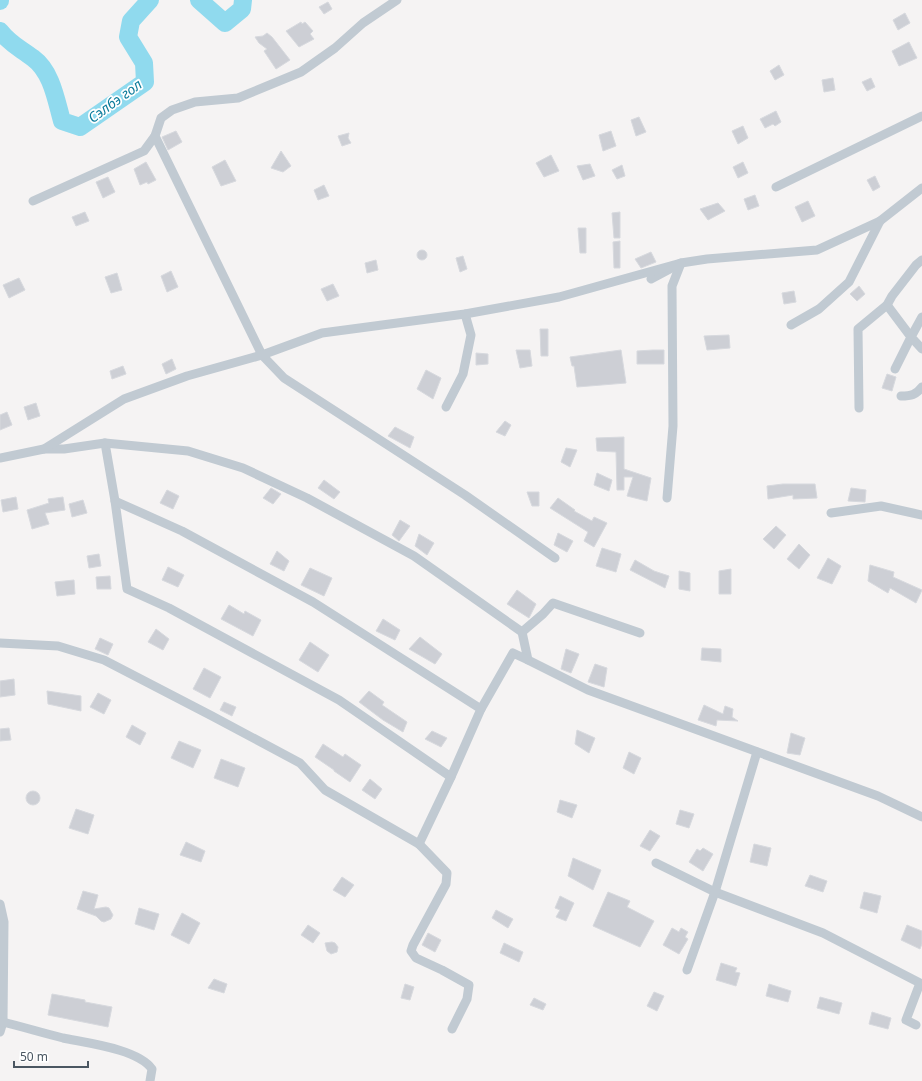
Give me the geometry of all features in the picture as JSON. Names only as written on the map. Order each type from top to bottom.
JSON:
[{"type":"street","points":[[33,202],[144,151],[156,136],[161,118],[172,110],[195,102],[238,98],[301,72],[335,48],[363,23],[397,0]]},
{"type":"street","points":[[776,187],[922,116]]},
{"type":"street","points":[[156,136],[262,356],[284,378],[465,494],[555,558]]},
{"type":"street","points":[[44,449],[124,398],[186,376],[262,356],[322,334],[465,314],[559,297],[681,263],[707,259],[817,250],[880,221],[922,188]]},
{"type":"street","points":[[791,325],[819,309],[849,282],[880,221]]},
{"type":"street","points":[[859,408],[858,329],[887,305],[892,296],[916,265],[922,260]]},
{"type":"street","points":[[651,280],[681,263]]},
{"type":"street","points":[[668,498],[673,426],[672,286],[681,263]]},
{"type":"street","points":[[887,305],[910,337],[922,349]]},
{"type":"street","points":[[446,407],[463,374],[471,335],[465,314]]},
{"type":"street","points":[[895,369],[910,337],[922,317]]},
{"type":"street","points":[[901,396],[910,396],[917,393],[922,387]]},
{"type":"street","points":[[105,443],[115,501],[127,589],[169,608],[339,700],[451,777]]},
{"type":"street","points":[[0,458],[44,449],[64,450],[105,443],[188,451],[243,468],[307,498],[414,556],[522,632],[528,660]]},
{"type":"street","points":[[115,501],[182,531],[312,602],[481,708]]},
{"type":"street","points":[[831,514],[881,506],[922,515]]},
{"type":"street","points":[[522,632],[543,614],[553,603],[640,633]]},
{"type":"street","points":[[0,643],[58,646],[104,660],[300,763],[325,790],[419,844],[447,873],[446,884],[411,951],[416,958],[469,985],[466,999],[452,1029]]},
{"type":"street","points":[[419,844],[451,777],[481,708],[513,653],[588,690],[878,796],[922,817]]},
{"type":"street","points":[[687,970],[715,892],[757,752]]},
{"type":"street","points":[[656,863],[715,892],[823,933],[920,983],[906,1020],[916,1025]]},
{"type":"street","points":[[0,904],[4,922],[3,1022],[0,1032]]},
{"type":"street","points":[[3,1022],[88,1044],[117,1049],[148,1063],[152,1069],[150,1081]]},
{"type":"building","points":[[328,2],[332,9],[324,14],[319,7]]},
{"type":"building","points":[[905,13],[910,23],[898,30],[893,20]]},
{"type":"building","points":[[301,22],[302,24],[305,22],[313,31],[310,34],[314,39],[299,47],[286,31]]},
{"type":"building","points":[[267,33],[272,37],[290,60],[276,69],[264,51],[267,49],[259,43],[255,37],[263,36]]},
{"type":"building","points":[[909,42],[917,58],[899,66],[892,51]]},
{"type":"building","points":[[779,65],[784,75],[775,80],[770,71]]},
{"type":"building","points":[[833,78],[835,90],[824,92],[822,80]]},
{"type":"building","points":[[871,78],[875,87],[867,91],[862,82]]},
{"type":"building","points":[[776,111],[781,122],[775,126],[773,124],[765,128],[760,119]]},
{"type":"building","points":[[639,117],[646,132],[636,136],[631,120]]},
{"type":"building","points":[[743,126],[748,138],[738,144],[732,131]]},
{"type":"building","points":[[176,131],[182,142],[168,150],[162,137]]},
{"type":"building","points":[[611,131],[616,146],[603,151],[599,135]]},
{"type":"building","points":[[349,133],[348,138],[351,143],[342,146],[338,136]]},
{"type":"building","points":[[281,151],[291,166],[283,172],[271,168]]},
{"type":"building","points":[[551,155],[559,171],[544,177],[536,163]]},
{"type":"building","points":[[225,160],[236,181],[221,186],[212,167]]},
{"type":"building","points":[[146,162],[156,180],[148,184],[147,182],[140,185],[134,169]]},
{"type":"building","points":[[743,162],[748,173],[738,178],[733,167]]},
{"type":"building","points":[[590,164],[595,176],[583,180],[577,166]]},
{"type":"building","points":[[622,165],[625,176],[617,179],[612,170]]},
{"type":"building","points":[[875,176],[880,187],[873,191],[867,180]]},
{"type":"building","points":[[108,177],[115,192],[103,198],[96,182]]},
{"type":"building","points":[[324,185],[329,196],[318,200],[314,190]]},
{"type":"building","points":[[755,195],[759,206],[748,210],[744,199]]},
{"type":"building","points":[[808,201],[815,216],[802,222],[795,207]]},
{"type":"building","points":[[718,203],[725,211],[708,220],[700,209]]},
{"type":"building","points":[[85,212],[89,221],[76,226],[72,217]]},
{"type":"building","points":[[620,212],[620,238],[614,238],[612,213]]},
{"type":"building","points":[[578,228],[586,228],[586,253],[580,253]]},
{"type":"building","points":[[620,241],[620,268],[614,268],[613,242]]},
{"type":"building","points":[[420,250],[424,250],[426,251],[426,259],[420,260],[417,257],[417,253]]},
{"type":"building","points":[[651,252],[656,262],[641,268],[635,259]]},
{"type":"building","points":[[463,256],[467,269],[460,272],[456,258]]},
{"type":"building","points":[[376,260],[378,270],[367,273],[365,263]]},
{"type":"building","points":[[171,271],[178,287],[167,292],[161,276]]},
{"type":"building","points":[[117,273],[122,290],[111,293],[105,277]]},
{"type":"building","points":[[19,278],[25,290],[9,298],[3,285]]},
{"type":"building","points":[[333,284],[339,296],[327,301],[321,289]]},
{"type":"building","points":[[859,286],[865,294],[857,301],[850,294]]},
{"type":"building","points":[[794,291],[796,302],[784,304],[782,293]]},
{"type":"building","points":[[540,329],[548,329],[548,356],[541,356]]},
{"type":"building","points":[[729,335],[730,348],[707,350],[704,336]]},
{"type":"building","points":[[516,350],[530,350],[532,366],[520,368]]},
{"type":"building","points":[[621,350],[626,383],[577,387],[574,366],[572,366],[570,357]]},
{"type":"building","points":[[664,350],[664,364],[637,364],[637,351]]},
{"type":"building","points":[[476,353],[488,354],[488,364],[476,365]]},
{"type":"building","points":[[172,359],[176,369],[166,374],[162,364]]},
{"type":"building","points":[[123,366],[126,374],[112,379],[110,371]]},
{"type":"building","points":[[426,370],[441,378],[433,399],[417,389]]},
{"type":"building","points":[[887,374],[896,377],[892,391],[882,388]]},
{"type":"building","points":[[36,403],[40,416],[28,420],[24,407]]},
{"type":"building","points":[[7,412],[12,425],[0,430],[0,415]]},
{"type":"building","points":[[505,421],[511,425],[505,436],[496,432]]},
{"type":"building","points":[[395,427],[414,437],[410,448],[388,436]]},
{"type":"building","points":[[624,437],[624,469],[651,478],[647,501],[627,496],[633,477],[624,477],[624,490],[617,490],[616,452],[597,451],[596,438]]},
{"type":"building","points":[[566,448],[577,450],[570,467],[561,462]]},
{"type":"building","points":[[597,473],[612,480],[609,491],[594,485]]},
{"type":"building","points":[[324,480],[340,492],[334,499],[318,488]]},
{"type":"building","points":[[783,484],[815,484],[817,498],[793,499],[793,495],[768,499],[767,486]]},
{"type":"building","points":[[271,488],[281,494],[273,504],[263,498]]},
{"type":"building","points":[[851,488],[866,490],[865,502],[848,501]]},
{"type":"building","points":[[167,490],[179,496],[173,509],[160,503]]},
{"type":"building","points":[[527,492],[539,492],[539,506],[532,506]]},
{"type":"building","points":[[16,497],[18,509],[3,512],[1,500]]},
{"type":"building","points":[[63,497],[65,510],[45,513],[49,524],[32,529],[27,510],[49,503],[48,499]]},
{"type":"building","points":[[558,498],[575,510],[574,511],[592,521],[594,517],[607,523],[594,547],[584,541],[588,532],[550,508]]},
{"type":"building","points":[[83,500],[87,513],[72,517],[69,504]]},
{"type":"building","points":[[400,520],[410,526],[399,541],[392,535]]},
{"type":"building","points":[[776,526],[786,535],[774,549],[763,539]]},
{"type":"building","points":[[558,533],[573,541],[567,552],[554,545]]},
{"type":"building","points":[[419,534],[434,543],[427,555],[415,546]]},
{"type":"building","points":[[799,544],[810,555],[799,569],[787,559]]},
{"type":"building","points":[[602,548],[621,554],[616,572],[596,566]]},
{"type":"building","points":[[277,551],[289,561],[284,571],[270,564]]},
{"type":"building","points":[[99,554],[101,566],[89,568],[87,556]]},
{"type":"building","points":[[828,558],[841,566],[832,584],[817,578]]},
{"type":"building","points":[[635,560],[654,571],[669,576],[665,588],[630,570]]},
{"type":"building","points":[[870,565],[894,572],[893,577],[922,590],[916,603],[890,588],[888,593],[868,581]]},
{"type":"building","points":[[168,567],[184,575],[178,587],[162,580]]},
{"type":"building","points":[[310,568],[332,578],[324,596],[301,585]]},
{"type":"building","points":[[731,569],[731,594],[719,594],[719,571]]},
{"type":"building","points":[[679,571],[690,573],[690,591],[679,589]]},
{"type":"building","points":[[110,576],[111,589],[97,589],[96,577]]},
{"type":"building","points":[[74,580],[75,594],[57,596],[55,582]]},
{"type":"building","points":[[517,590],[536,604],[529,618],[507,604]]},
{"type":"building","points":[[229,605],[244,614],[245,611],[261,620],[253,636],[221,619]]},
{"type":"building","points":[[383,619],[400,630],[395,640],[376,631]]},
{"type":"building","points":[[156,629],[169,639],[163,650],[148,642]]},
{"type":"building","points":[[420,637],[442,654],[435,664],[409,649]]},
{"type":"building","points":[[100,638],[113,644],[108,655],[95,649]]},
{"type":"building","points":[[310,642],[329,655],[318,672],[299,660]]},
{"type":"building","points":[[702,648],[721,649],[721,662],[701,660]]},
{"type":"building","points":[[566,649],[579,654],[571,673],[561,669]]},
{"type":"building","points":[[595,664],[607,668],[604,687],[588,682]]},
{"type":"building","points":[[204,668],[221,677],[210,698],[193,689]]},
{"type":"building","points":[[14,679],[15,695],[0,697],[0,681]]},
{"type":"building","points":[[47,691],[81,696],[81,711],[48,704]]},
{"type":"building","points":[[369,691],[384,702],[382,705],[407,722],[403,732],[383,720],[359,702]]},
{"type":"building","points":[[98,693],[111,700],[104,714],[90,707]]},
{"type":"building","points":[[224,702],[236,707],[232,716],[220,710]]},
{"type":"building","points":[[704,705],[723,714],[725,706],[733,709],[732,717],[738,721],[717,720],[716,726],[698,720]]},
{"type":"building","points":[[132,725],[146,733],[140,745],[126,737]]},
{"type":"building","points":[[9,728],[11,740],[0,741],[0,729]]},
{"type":"building","points":[[577,730],[595,738],[589,753],[575,744]]},
{"type":"building","points":[[432,731],[447,738],[441,747],[425,739]]},
{"type":"building","points":[[791,733],[805,738],[800,755],[787,753]]},
{"type":"building","points":[[179,741],[201,750],[193,768],[171,758]]},
{"type":"building","points":[[323,744],[343,757],[345,754],[361,765],[350,782],[315,757]]},
{"type":"building","points":[[629,752],[641,758],[634,774],[623,768]]},
{"type":"building","points":[[221,759],[245,768],[238,787],[214,778]]},
{"type":"building","points":[[370,779],[382,789],[375,799],[362,790]]},
{"type":"building","points":[[30,791],[36,791],[40,795],[40,801],[36,805],[30,805],[26,801],[26,795]]},
{"type":"building","points":[[560,800],[577,805],[572,818],[557,812]]},
{"type":"building","points":[[76,809],[94,815],[88,834],[69,828]]},
{"type":"building","points":[[680,810],[694,814],[689,828],[676,824]]},
{"type":"building","points":[[650,830],[660,836],[650,851],[640,846]]},
{"type":"building","points":[[186,842],[205,851],[201,862],[180,855]]},
{"type":"building","points":[[754,844],[771,848],[767,866],[750,862]]},
{"type":"building","points":[[703,848],[713,854],[703,871],[689,862],[697,849],[700,851]]},
{"type":"building","points":[[573,858],[601,870],[593,890],[568,876]]},
{"type":"building","points":[[810,875],[827,881],[823,892],[805,886]]},
{"type":"building","points":[[342,877],[354,885],[345,897],[333,890]]},
{"type":"building","points":[[83,891],[98,895],[94,909],[109,908],[113,915],[111,919],[104,922],[96,916],[77,909]]},
{"type":"building","points":[[608,892],[630,901],[627,907],[654,921],[640,947],[593,926]]},
{"type":"building","points":[[864,892],[881,896],[877,913],[860,908]]},
{"type":"building","points":[[560,896],[574,903],[566,921],[556,917],[560,910],[555,908]]},
{"type":"building","points":[[139,908],[159,914],[154,930],[135,924]]},
{"type":"building","points":[[496,910],[513,919],[508,928],[492,918]]},
{"type":"building","points":[[182,913],[200,923],[189,944],[171,935]]},
{"type":"building","points":[[308,925],[320,933],[313,943],[301,935]]},
{"type":"building","points":[[907,925],[922,931],[922,944],[920,949],[901,940]]},
{"type":"building","points":[[672,928],[679,932],[681,928],[688,932],[685,937],[688,939],[679,954],[663,945]]},
{"type":"building","points":[[428,933],[441,940],[435,952],[422,945]]},
{"type":"building","points":[[332,942],[338,947],[337,952],[331,954],[327,951],[325,943]]},
{"type":"building","points":[[504,943],[523,952],[519,962],[500,953]]},
{"type":"building","points":[[721,963],[737,968],[735,972],[740,973],[736,986],[716,980]]},
{"type":"building","points":[[214,979],[227,984],[224,993],[208,988]]},
{"type":"building","points":[[405,984],[414,987],[410,1000],[401,998]]},
{"type":"building","points":[[769,984],[791,991],[788,1002],[766,996]]},
{"type":"building","points":[[654,992],[664,996],[657,1011],[647,1006]]},
{"type":"building","points":[[52,994],[112,1007],[108,1027],[48,1015]]},
{"type":"building","points":[[820,997],[842,1003],[839,1014],[817,1008]]},
{"type":"building","points":[[534,998],[546,1004],[543,1010],[530,1005]]},
{"type":"building","points":[[872,1012],[891,1018],[888,1029],[869,1024]]},
{"type":"waterway","name":"Сэлбэ гол","points":[[0,31],[12,43],[33,58],[45,71],[52,87],[62,121],[80,127],[145,82],[144,63],[128,37],[131,21],[150,0]]},
{"type":"waterway","name":"Сэлбэ гол","points":[[199,0],[225,23],[242,9],[243,0]]}]
